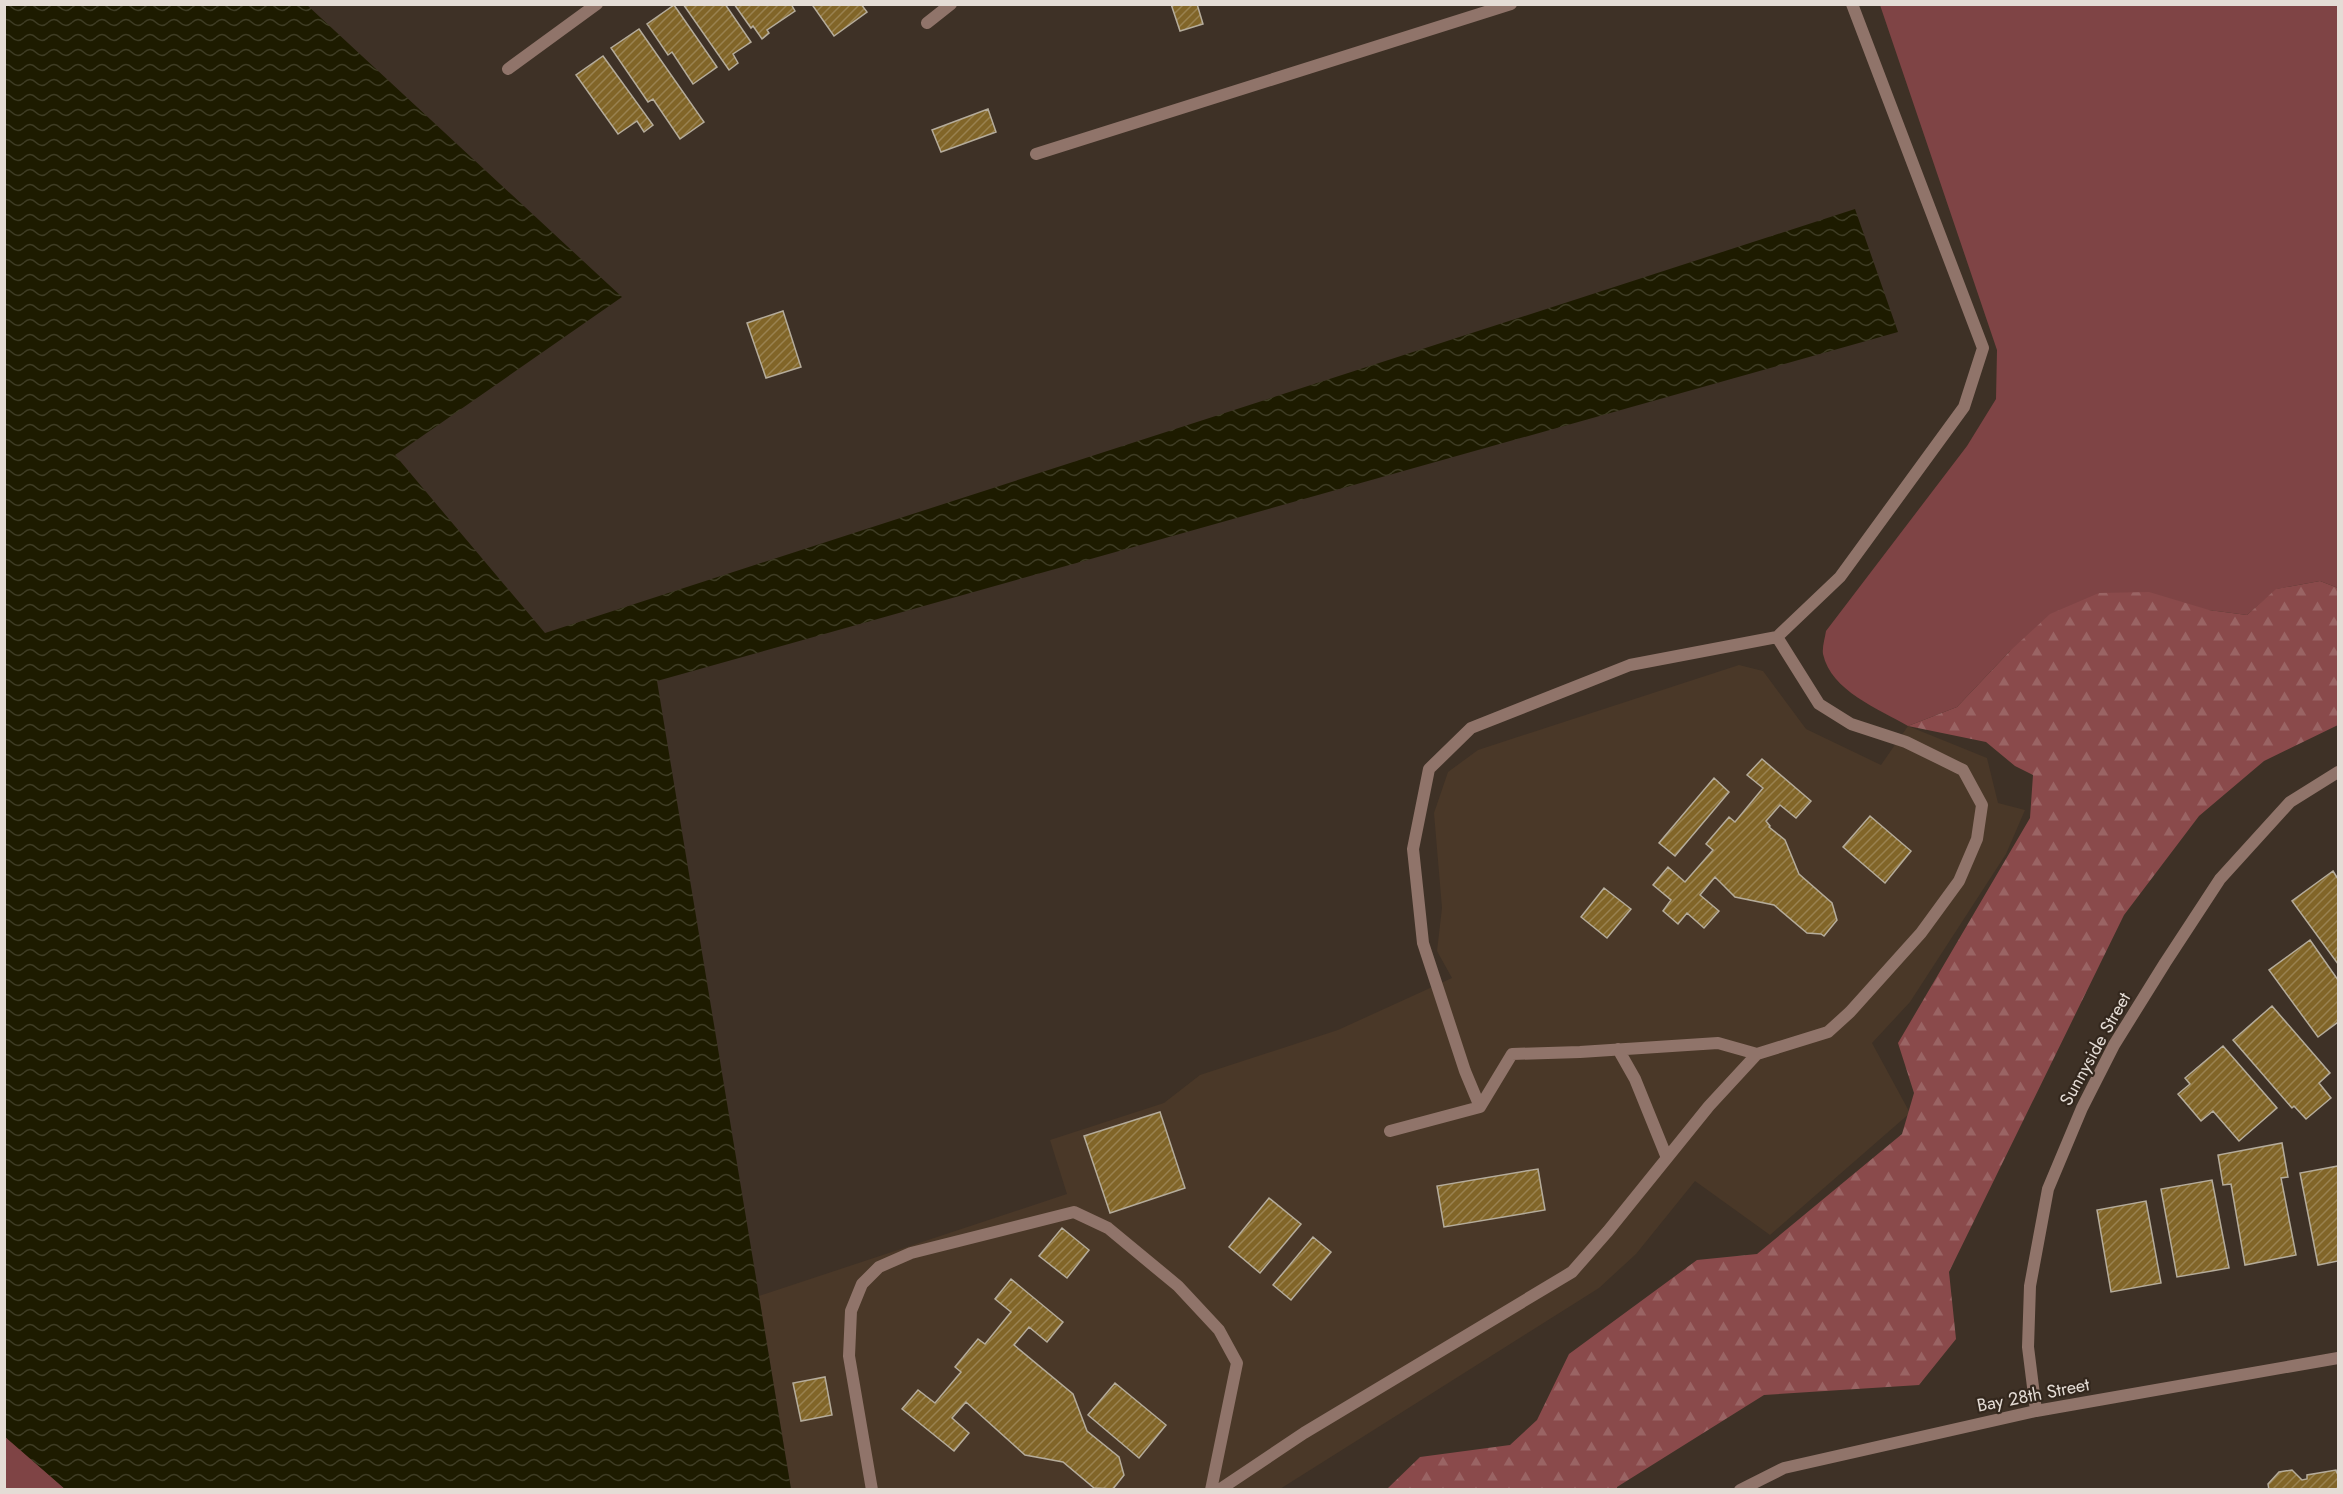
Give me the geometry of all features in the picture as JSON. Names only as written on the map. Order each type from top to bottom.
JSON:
[{"type":"street","points":[[508,69],[597,4]]},
{"type":"street","points":[[927,22],[951,4]]},
{"type":"street","points":[[1036,154],[1511,4]]},
{"type":"street","points":[[1480,1107],[1465,1071],[1423,943],[1413,849],[1430,769],[1471,728],[1630,665],[1777,637],[1839,577],[1964,407],[1983,348],[1852,4]]},
{"type":"street","points":[[1219,1490],[1304,1433],[1572,1272],[1709,1106],[1757,1054],[1828,1032],[1850,1012],[1922,933],[1959,880],[1977,839],[1983,805],[1963,770],[1906,742],[1851,724],[1819,704],[1777,637]]},
{"type":"street","name":"Sunnyside Street","points":[[2036,1411],[2028,1347],[2030,1286],[2048,1189],[2082,1108],[2114,1045],[2220,879],[2290,802],[2338,772]]},
{"type":"street","points":[[1390,1131],[1480,1107],[1512,1054],[1718,1043],[1757,1054]]},
{"type":"street","points":[[1618,1049],[1635,1079],[1666,1158]]},
{"type":"street","points":[[872,1490],[849,1356],[851,1311],[862,1284],[879,1267],[911,1253],[1074,1212],[1108,1228],[1178,1286],[1219,1330],[1237,1363],[1211,1490]]},
{"type":"street","name":"Bay 28th Street","points":[[1740,1490],[1784,1468],[2036,1411],[2338,1358]]},
{"type":"shaded area","points":[[1880,5],[2338,5],[2338,588],[2320,581],[2277,589],[2247,615],[2209,610],[2010,651],[1957,707],[1908,726],[1858,698],[1836,678],[1823,654],[1826,631],[1967,446],[1996,399],[1997,350]]},
{"type":"shaded area","points":[[1739,665],[1763,671],[1806,729],[1881,765],[1908,726],[1987,758],[1998,803],[2025,810],[2006,854],[1910,1002],[1872,1043],[1910,1113],[1770,1235],[1695,1181],[1636,1254],[1599,1288],[1280,1489],[791,1489],[759,1296],[1067,1194],[1050,1140],[1164,1103],[1200,1075],[1338,1030],[1452,978],[1437,951],[1442,908],[1434,813],[1448,772],[1478,750]]},
{"type":"shaded area","points":[[5,1436],[65,1489],[5,1489]]},
{"type":"green space","points":[[2320,581],[2338,588],[2338,725],[2264,761],[2199,816],[2124,915],[1949,1272],[1956,1339],[1919,1385],[1764,1395],[1617,1489],[1387,1489],[1420,1457],[1510,1445],[1537,1420],[1569,1354],[1697,1260],[1757,1254],[1902,1134],[1914,1093],[1898,1043],[2030,818],[2033,775],[2015,766],[1986,742],[1908,726],[1957,707],[2010,651],[2050,614],[2099,593],[2149,592],[2209,610],[2247,615],[2276,589]]},
{"type":"water","points":[[5,4],[307,5],[622,297],[395,455],[545,633],[1855,209],[1898,332],[657,681],[791,1489],[65,1489],[4,1436]]},
{"type":"building","points":[[683,4],[725,4],[751,42],[733,54],[738,63],[729,70]]},
{"type":"building","points":[[734,4],[791,4],[795,11],[767,30],[769,33],[762,39]]},
{"type":"building","points":[[816,4],[861,4],[867,12],[834,36],[813,6]]},
{"type":"building","points":[[1171,4],[1197,4],[1203,24],[1180,31]]},
{"type":"building","points":[[674,5],[717,67],[693,84],[672,52],[668,55],[647,24]]},
{"type":"building","points":[[639,29],[704,122],[680,139],[653,99],[648,102],[611,48]]},
{"type":"building","points":[[603,56],[653,125],[644,132],[637,121],[618,134],[576,75]]},
{"type":"building","points":[[988,109],[996,132],[941,152],[932,130]]},
{"type":"building","points":[[783,311],[801,367],[766,378],[747,323]]},
{"type":"building","points":[[1762,759],[1811,801],[1796,818],[1780,805],[1766,821],[1769,827],[1785,840],[1799,874],[1832,903],[1837,920],[1824,936],[1807,933],[1774,905],[1735,897],[1715,877],[1700,895],[1719,911],[1704,928],[1687,913],[1678,924],[1663,911],[1671,900],[1653,885],[1668,867],[1685,882],[1713,850],[1706,844],[1729,817],[1735,822],[1763,788],[1747,775]]},
{"type":"building","points":[[1714,778],[1729,792],[1675,856],[1659,843]]},
{"type":"building","points":[[1870,816],[1911,851],[1885,883],[1843,847]]},
{"type":"building","points":[[2333,871],[2338,879],[2338,964],[2292,901]]},
{"type":"building","points":[[1604,888],[1631,909],[1607,938],[1581,917]]},
{"type":"building","points":[[2310,940],[2338,980],[2338,1022],[2318,1037],[2269,970]]},
{"type":"building","points":[[2272,1006],[2330,1073],[2319,1083],[2331,1098],[2306,1119],[2294,1106],[2292,1108],[2233,1040]]},
{"type":"building","points":[[2223,1046],[2277,1108],[2239,1141],[2213,1111],[2201,1121],[2178,1094],[2190,1084],[2185,1078]]},
{"type":"building","points":[[1160,1112],[1185,1188],[1110,1213],[1084,1136]]},
{"type":"building","points":[[2282,1143],[2288,1177],[2281,1178],[2296,1255],[2245,1265],[2231,1184],[2223,1185],[2218,1155]]},
{"type":"building","points":[[2338,1166],[2338,1261],[2318,1265],[2300,1173]]},
{"type":"building","points":[[1538,1169],[1545,1210],[1444,1227],[1437,1186]]},
{"type":"building","points":[[2212,1180],[2229,1268],[2177,1277],[2161,1189]]},
{"type":"building","points":[[1269,1198],[1301,1224],[1260,1273],[1229,1247]]},
{"type":"building","points":[[2146,1201],[2161,1283],[2111,1292],[2097,1210]]},
{"type":"building","points":[[1062,1228],[1089,1250],[1067,1278],[1039,1256]]},
{"type":"building","points":[[1313,1237],[1331,1252],[1291,1300],[1273,1285]]},
{"type":"building","points":[[1011,1279],[1063,1322],[1047,1342],[1029,1327],[1014,1345],[1073,1394],[1087,1431],[1119,1457],[1124,1475],[1113,1489],[1094,1488],[1063,1462],[1025,1455],[966,1402],[952,1418],[969,1433],[954,1451],[902,1409],[918,1390],[935,1403],[961,1372],[955,1367],[978,1339],[985,1344],[1011,1312],[995,1299]]},
{"type":"building","points":[[825,1377],[832,1415],[801,1421],[793,1383]]},
{"type":"building","points":[[1115,1383],[1166,1425],[1139,1458],[1088,1415]]},
{"type":"building","points":[[2292,1470],[2302,1480],[2307,1479],[2307,1475],[2336,1470],[2338,1490],[2269,1490],[2268,1484],[2279,1472]]}]
